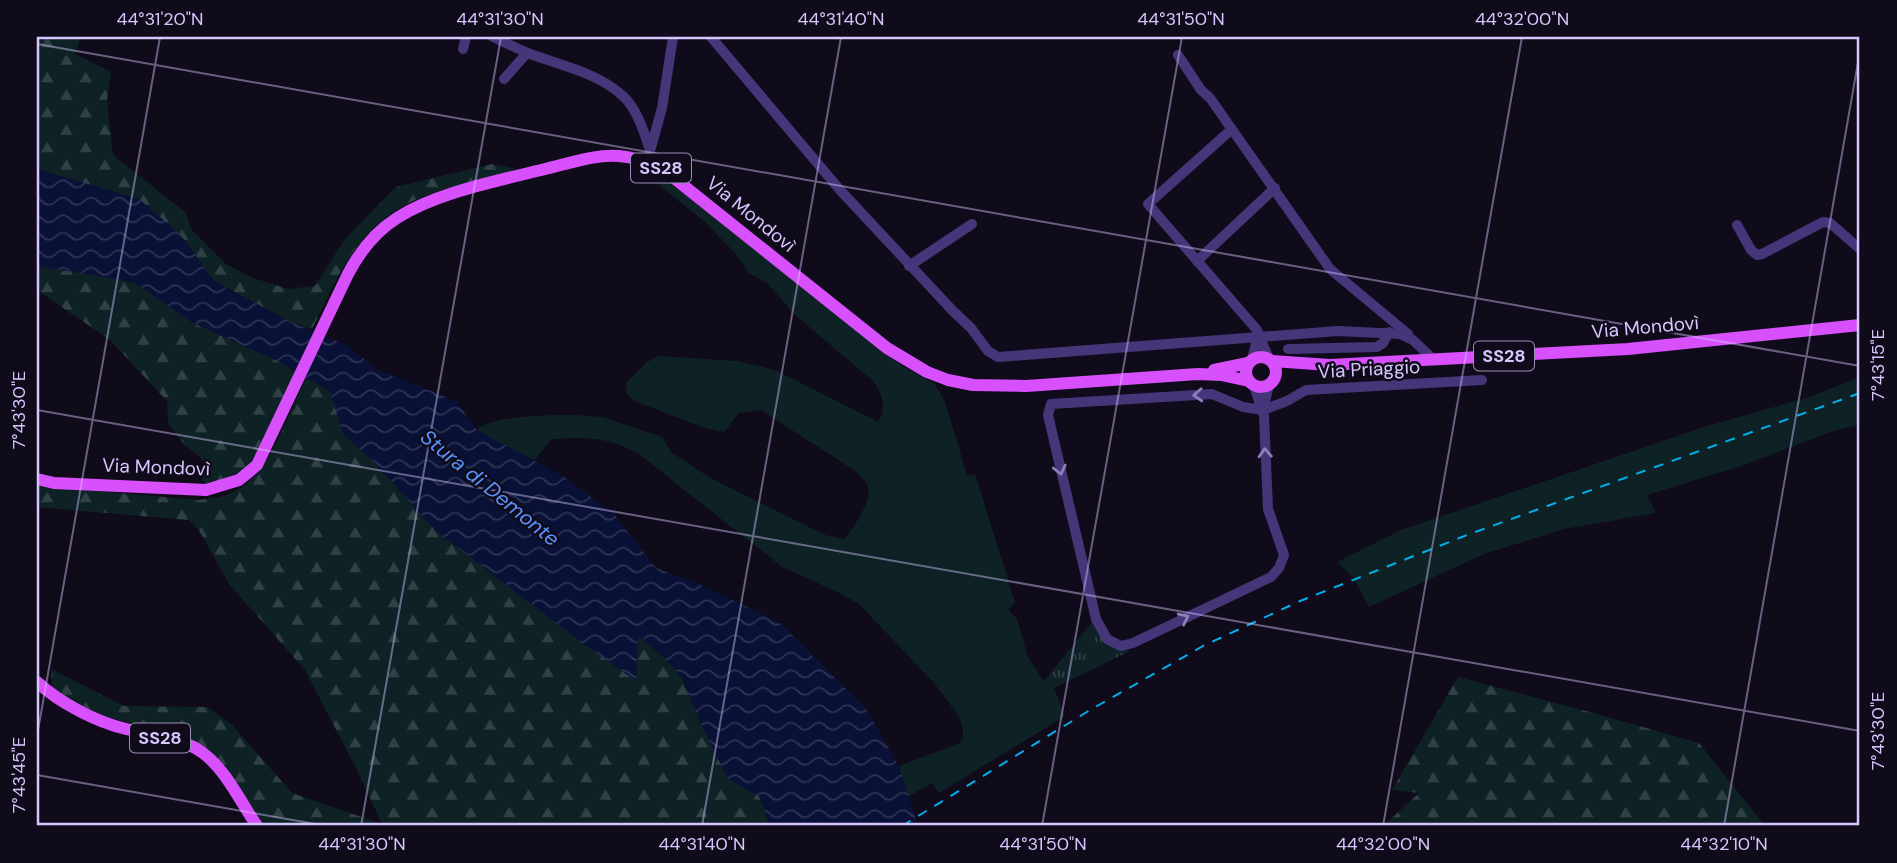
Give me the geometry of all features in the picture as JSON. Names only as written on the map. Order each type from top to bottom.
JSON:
[{"type":"main road","name":"Via Mondovì","points":[[37,479],[54,483],[206,490],[239,480],[257,465],[352,265],[365,246],[395,219],[431,201],[494,183],[586,159],[618,156],[648,156],[887,348],[927,372],[948,380],[1000,387],[1198,374],[1221,375],[1252,384]]},
{"type":"main road","name":"Via Mondovì","points":[[1272,381],[1287,373],[1331,365],[1653,348],[1860,325]]},
{"type":"main road","name":"SS28","points":[[1250,361],[1261,356],[1271,360]]},
{"type":"main road","name":"Via Mondovì","points":[[1271,360],[1331,365]]},
{"type":"main road","points":[[1271,360],[1276,369],[1272,381]]},
{"type":"main road","name":"Via Mondovì","points":[[1198,374],[1250,361]]},
{"type":"main road","points":[[1250,361],[1245,373],[1252,384]]},
{"type":"main road","name":"SS28","points":[[1252,384],[1262,387],[1272,381]]},
{"type":"main road","name":"SS28","points":[[37,682],[81,711],[122,728],[181,743],[202,752],[225,778],[257,826]]},
{"type":"street","points":[[463,49],[466,37]]},
{"type":"street","points":[[493,37],[527,53],[591,76],[624,96],[643,129],[648,156]]},
{"type":"street","points":[[648,156],[662,108],[673,37]]},
{"type":"street","points":[[711,37],[787,129],[909,266],[971,328],[992,355],[998,357],[1338,331],[1389,332],[1413,340]]},
{"type":"street","points":[[504,79],[527,53]]},
{"type":"street","points":[[1178,55],[1330,269],[1433,359]]},
{"type":"street","points":[[1232,129],[1148,204],[1256,330],[1271,360]]},
{"type":"street","points":[[1197,261],[1275,188]]},
{"type":"street","points":[[1737,225],[1756,255],[1823,222],[1830,223],[1860,249]]},
{"type":"street","points":[[909,266],[972,225]]},
{"type":"street","points":[[1288,349],[1377,347],[1389,332]]},
{"type":"street","points":[[1250,361],[1258,336]]},
{"type":"street","name":"Via Priaggio","points":[[1263,410],[1306,390],[1482,380]]},
{"type":"street","points":[[1263,410],[1272,381]]},
{"type":"street","points":[[1252,384],[1263,410],[1268,509],[1284,555],[1279,568],[1271,577],[1133,643],[1121,646],[1107,639],[1093,607],[1048,415],[1051,404],[1212,394],[1242,407],[1263,410]]},
{"type":"green space","points":[[37,37],[81,37],[75,54],[111,72],[107,100],[113,155],[186,213],[191,229],[226,264],[253,278],[288,289],[315,286],[345,239],[396,187],[492,164],[522,170],[438,191],[398,209],[381,221],[357,246],[312,329],[289,321],[214,281],[180,234],[37,169]]},
{"type":"green space","points":[[651,170],[904,367],[935,384],[945,402],[967,475],[975,474],[1015,602],[1008,610],[1017,619],[1028,657],[1043,680],[1054,688],[1065,716],[939,793],[932,783],[907,797],[899,766],[960,743],[963,729],[958,715],[935,684],[859,604],[782,567],[628,448],[596,439],[551,439],[535,460],[477,430],[499,421],[538,416],[605,418],[662,437],[671,452],[712,479],[825,535],[845,539],[853,528],[868,499],[866,482],[857,472],[761,410],[739,413],[724,432],[705,428],[634,401],[627,394],[626,383],[647,362],[659,356],[737,361],[775,370],[878,422],[883,412],[881,396],[873,381],[794,314],[767,283],[749,273],[735,253],[703,220],[662,188]]},
{"type":"green space","points":[[37,266],[134,282],[193,323],[276,360],[296,372],[250,465],[226,482],[205,484],[203,479],[207,463],[183,443],[168,423],[167,401],[110,340],[37,290]]},
{"type":"green space","points":[[1860,377],[1860,425],[1836,430],[1744,465],[1647,495],[1656,513],[1564,529],[1484,554],[1369,607],[1353,577],[1337,562],[1401,530],[1707,426],[1810,397]]},
{"type":"green space","points":[[306,378],[330,391],[344,434],[371,459],[436,531],[635,680],[637,635],[665,658],[682,678],[728,778],[759,796],[770,826],[264,826],[224,765],[185,738],[108,717],[79,705],[52,688],[51,669],[124,706],[207,707],[232,725],[292,793],[382,824],[305,670],[229,584],[200,532],[189,520],[37,507],[37,486],[199,500],[232,492],[249,482],[269,456]]},
{"type":"green space","points":[[1092,622],[1099,634],[1129,647],[1128,652],[1054,688],[1044,681]]},
{"type":"green space","points":[[1458,677],[1699,743],[1765,826],[1383,826],[1419,793],[1392,790]]},
{"type":"water","name":"Stura di Demonte","points":[[37,169],[139,199],[180,234],[214,281],[289,321],[347,345],[376,369],[456,401],[477,430],[563,476],[613,513],[656,568],[697,583],[780,623],[866,709],[899,766],[918,826],[770,826],[759,796],[728,779],[682,678],[665,658],[638,635],[636,681],[436,531],[371,459],[343,434],[330,391],[276,360],[193,323],[134,282],[37,266]]},
{"type":"railway","points":[[902,826],[1090,710],[1203,646],[1300,601],[1467,535],[1860,393]]}]
